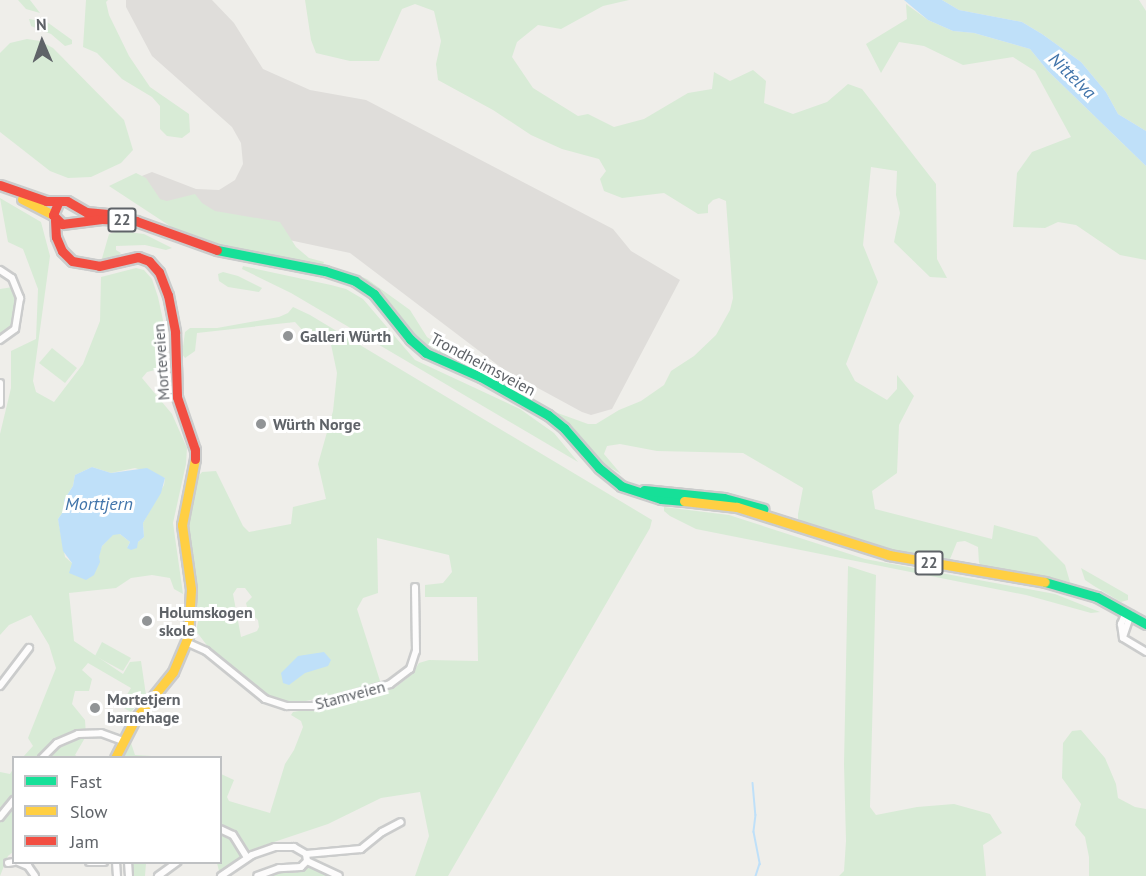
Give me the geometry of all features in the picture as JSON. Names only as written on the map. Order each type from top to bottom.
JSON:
[{"type":"main road","name":"22","points":[[0,185],[57,202],[67,201],[75,207]]},
{"type":"main road","name":"22","points":[[0,190],[35,204],[54,218],[68,223]]},
{"type":"main road","points":[[57,202],[54,218],[59,244]]},
{"type":"main road","points":[[68,223],[76,215],[75,207]]},
{"type":"main road","name":"Trondheimsveien","points":[[75,207],[92,213],[144,218],[171,234]]},
{"type":"main road","name":"Trondheimsveien","points":[[68,223],[123,220],[171,234],[206,248],[325,272],[355,281],[374,294],[422,350],[436,359],[487,380],[548,415],[564,428],[609,476],[621,486],[643,495],[730,506],[790,522],[889,555],[1031,579],[1072,590],[1146,624]]},
{"type":"main road","name":"Morteveien","points":[[59,244],[68,258],[85,265],[104,265],[129,258],[145,259],[159,272],[166,289],[175,332],[177,397],[192,435],[195,454],[182,525],[191,589],[191,625],[170,677],[135,719],[116,756]]},
{"type":"main road","name":"Trondheimsveien","points":[[1129,618],[1146,631]]},
{"type":"street","points":[[59,244],[68,223]]},
{"type":"street","points":[[0,270],[12,278],[20,298],[15,329],[0,340]]},
{"type":"street","points":[[0,383],[0,404]]},
{"type":"street","name":"Stamveien","points":[[186,642],[206,651],[265,699],[287,706],[314,706],[390,684],[410,669],[416,651],[415,587]]},
{"type":"street","points":[[1129,618],[1120,628],[1123,638],[1146,652]]},
{"type":"street","points":[[0,686],[29,648]]},
{"type":"street","points":[[44,756],[57,743],[78,734],[101,733],[123,741]]},
{"type":"street","points":[[0,816],[12,802]]},
{"type":"street","points":[[257,876],[279,868],[299,868],[306,858],[361,849],[382,832],[401,822]]},
{"type":"street","points":[[222,830],[233,835],[247,857]]},
{"type":"street","points":[[221,876],[247,857],[281,846],[298,848],[306,858],[339,876]]},
{"type":"street","points":[[23,864],[28,866],[35,876]]},
{"type":"street","points":[[158,876],[174,864]]},
{"type":"shaded area","points":[[126,0],[212,0],[234,23],[263,69],[310,90],[366,100],[613,229],[631,251],[680,280],[612,409],[591,415],[582,412],[503,369],[350,253],[228,227],[132,200],[129,181],[152,172],[196,189],[219,190],[235,180],[243,164],[241,143],[232,127],[152,56],[126,7]]},
{"type":"green space","points":[[18,0],[30,0],[40,13],[26,9]]},
{"type":"green space","points":[[86,0],[108,0],[106,2],[109,15],[129,56],[150,87],[189,114],[190,132],[182,138],[167,136],[160,129],[160,106],[152,97],[122,79],[97,53],[83,47]]},
{"type":"green space","points":[[305,0],[629,0],[603,6],[561,29],[538,25],[517,42],[512,57],[533,88],[578,116],[588,114],[614,127],[644,119],[688,93],[712,89],[714,72],[730,81],[753,70],[766,81],[764,103],[793,114],[827,102],[848,84],[862,89],[936,184],[937,259],[947,278],[930,277],[894,242],[900,213],[896,195],[897,171],[871,167],[863,245],[878,282],[846,364],[855,381],[887,400],[897,389],[897,375],[914,396],[899,425],[897,473],[872,491],[875,509],[992,539],[994,525],[1037,537],[1065,565],[1070,582],[985,568],[979,563],[978,547],[965,541],[957,542],[950,559],[928,557],[887,549],[802,521],[798,519],[798,514],[803,488],[743,453],[657,451],[620,444],[607,446],[604,454],[621,474],[601,462],[552,411],[588,424],[596,424],[619,410],[641,401],[664,385],[671,371],[694,356],[716,335],[730,310],[733,298],[726,201],[719,198],[713,200],[708,205],[708,213],[698,214],[664,193],[622,198],[604,191],[600,179],[606,171],[599,159],[562,149],[531,135],[493,110],[438,80],[436,64],[441,41],[434,11],[415,4],[402,9],[379,61],[350,61],[316,53],[311,40]]},
{"type":"green space","points":[[942,0],[1139,0],[1146,11],[1146,131],[1118,114],[1106,92],[1081,62],[1042,34],[1022,22],[959,10]]},
{"type":"green space","points":[[906,4],[928,20],[953,31],[974,33],[1030,49],[1048,71],[1146,166],[1146,260],[1120,255],[1076,225],[1058,222],[1045,228],[1013,227],[1017,173],[1032,152],[1071,137],[1035,71],[1013,57],[963,65],[924,46],[899,42],[881,73],[866,44],[907,19]]},
{"type":"green space","points":[[29,19],[47,22],[72,40],[72,44],[65,46],[51,34],[31,26]]},
{"type":"green space","points":[[27,39],[40,41],[53,48],[124,120],[133,150],[121,163],[91,177],[68,178],[50,171],[0,132],[0,53],[10,43]]},
{"type":"green space","points":[[136,173],[146,178],[160,199],[167,201],[195,194],[202,203],[215,211],[280,222],[296,247],[309,258],[324,262],[323,265],[219,245],[173,228],[109,186]]},
{"type":"green space","points":[[0,198],[41,222],[50,256],[33,381],[36,392],[54,402],[83,364],[100,321],[101,277],[136,268],[144,270],[152,279],[158,297],[164,325],[167,360],[159,369],[147,372],[142,378],[172,414],[187,448],[186,464],[173,523],[183,594],[174,589],[170,578],[152,575],[131,578],[116,588],[69,593],[74,641],[123,674],[130,662],[141,661],[146,695],[131,712],[120,706],[131,688],[88,663],[82,670],[92,679],[89,691],[75,691],[72,704],[85,720],[86,736],[76,756],[24,756],[33,746],[28,738],[56,668],[49,645],[31,615],[9,625],[0,635],[0,434],[11,388],[11,351],[36,339],[38,289],[23,249],[8,242]],"holes":[[[92,467],[111,473],[135,468],[165,478],[164,485],[143,523],[144,537],[127,548],[130,542],[120,534],[113,534],[102,546],[98,557],[72,563],[65,557],[58,519],[65,509],[64,500],[73,486],[75,475]]]},
{"type":"green space","points":[[120,231],[144,234],[172,248],[166,250],[145,245],[116,246],[116,250],[121,253],[116,258],[101,262],[109,234]]},
{"type":"green space","points":[[243,266],[346,289],[363,299],[415,360],[520,409],[554,433],[578,462],[291,293],[242,269]]},
{"type":"green space","points":[[223,272],[238,276],[262,288],[259,292],[228,287],[219,281],[218,274]]},
{"type":"green space","points":[[360,276],[410,310],[427,337],[512,384],[528,398],[423,343]]},
{"type":"green space","points":[[13,287],[16,297],[14,322],[8,332],[0,336],[0,289]]},
{"type":"green space","points":[[293,307],[310,315],[652,520],[650,528],[448,876],[415,876],[429,836],[420,792],[381,798],[328,824],[259,847],[219,871],[217,864],[222,864],[222,774],[234,780],[227,797],[229,801],[270,813],[285,764],[294,750],[303,727],[301,721],[291,715],[293,712],[341,704],[383,693],[396,687],[412,674],[419,663],[429,660],[478,661],[477,597],[425,597],[425,585],[443,583],[452,572],[449,555],[377,538],[378,593],[363,598],[357,609],[381,684],[297,703],[277,700],[257,691],[239,677],[212,652],[196,631],[200,613],[195,608],[195,580],[186,531],[196,479],[202,472],[216,471],[243,526],[249,532],[291,524],[293,507],[326,499],[318,464],[333,411],[337,373],[329,335],[305,333],[295,322],[197,333],[195,351],[185,358],[182,354],[185,332],[190,328],[217,328],[279,317],[288,313]],"holes":[[[237,588],[245,588],[252,597],[246,603],[248,611],[258,620],[259,627],[257,631],[241,637],[233,594]]]},
{"type":"green space","points":[[52,348],[77,368],[65,383],[39,363]]},
{"type":"green space","points":[[664,507],[729,515],[865,559],[1055,594],[1100,612],[1091,613],[1026,595],[696,529],[670,516],[664,511]]},
{"type":"green space","points":[[848,566],[876,575],[870,807],[876,815],[917,807],[954,804],[990,814],[1002,833],[983,845],[986,876],[839,876],[844,871],[846,841],[844,764]]},
{"type":"green space","points":[[1081,568],[1128,595],[1128,600],[1121,602],[1085,580]]},
{"type":"green space","points":[[102,642],[131,658],[123,671],[95,656]]},
{"type":"green space","points":[[1081,730],[1105,758],[1116,784],[1118,798],[1135,807],[1146,809],[1146,876],[1089,876],[1089,857],[1085,837],[1075,825],[1081,804],[1062,778],[1063,743],[1072,731]]},
{"type":"green space","points":[[132,731],[136,732],[131,743],[135,755],[152,756],[121,756]]},
{"type":"green space","points":[[12,771],[12,853],[8,856],[0,876],[0,772],[10,774]]},
{"type":"green space","points":[[131,864],[146,864],[145,876],[133,876]]},
{"type":"green space","points":[[310,865],[329,876],[272,876],[271,873],[295,873]]},
{"type":"water","name":"Nittelva","points":[[904,0],[942,0],[959,10],[1022,22],[1042,34],[1081,62],[1106,92],[1118,114],[1146,131],[1146,166],[1048,71],[1030,49],[974,33],[953,31],[928,20]]},
{"type":"water","name":"Morttjern","points":[[92,467],[111,473],[147,468],[165,478],[161,493],[143,523],[144,537],[138,542],[137,548],[131,550],[127,548],[130,542],[120,534],[113,535],[102,546],[100,562],[94,575],[86,580],[69,573],[72,563],[63,551],[58,519],[65,509],[64,500],[73,486],[75,475]]},
{"type":"water","points":[[324,652],[331,660],[328,666],[305,673],[289,685],[283,683],[281,673],[298,656]]},
{"type":"waterway","points":[[753,783],[756,815],[754,832],[760,864],[756,876]]},
{"type":"traffic: fast","points":[[217,250],[325,271],[355,281],[374,294],[410,339],[426,353],[481,377],[548,415],[564,428],[599,468],[621,486],[661,499],[684,501]]},
{"type":"traffic: fast","points":[[644,490],[724,498],[764,509]]},
{"type":"traffic: fast","points":[[1045,582],[1097,597],[1146,624]]},
{"type":"traffic: slow","points":[[22,199],[53,215]]},
{"type":"traffic: slow","points":[[116,756],[135,719],[173,672],[188,636],[191,589],[182,525],[195,459]]},
{"type":"traffic: slow","points":[[684,501],[737,507],[889,555],[1045,582]]},
{"type":"traffic: jam","points":[[0,185],[46,201],[67,201],[86,212],[108,214]]},
{"type":"traffic: jam","points":[[58,203],[53,215],[62,224],[102,219],[136,221],[217,250]]},
{"type":"traffic: jam","points":[[55,220],[56,237],[62,251],[72,261],[99,266],[138,257],[149,261],[159,272],[168,295],[175,332],[177,397],[195,450],[195,459]]},
{"type":"place","name":"Galleri Würth","points":[[288,336]]},
{"type":"place","name":"Würth Norge","points":[[261,424]]},
{"type":"place","name":"Holumskogen skole","points":[[147,621]]},
{"type":"place","name":"Mortetjern barnehage","points":[[95,708]]}]
